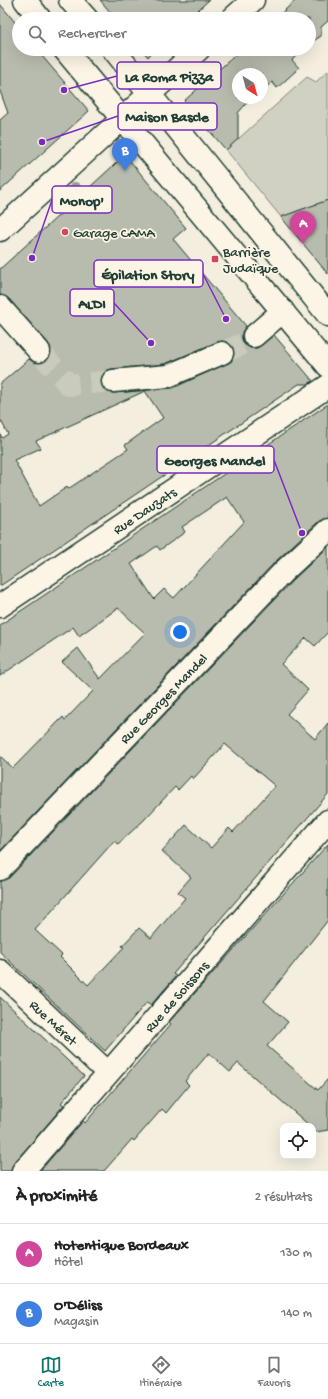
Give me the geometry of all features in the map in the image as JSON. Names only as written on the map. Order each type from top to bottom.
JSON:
[{"type":"street","points":[[25,0],[34,12]]},
{"type":"street","points":[[70,0],[81,12]]},
{"type":"street","points":[[240,12],[253,0]]},
{"type":"street","points":[[70,56],[121,120],[328,366]]},
{"type":"street","points":[[119,56],[328,315]]},
{"type":"street","points":[[0,230],[191,56]]},
{"type":"street","points":[[0,307],[39,351]]},
{"type":"street","points":[[254,336],[283,311]]},
{"type":"street","points":[[113,381],[168,376],[222,353]]},
{"type":"street","name":"Rue Dauzats","points":[[0,606],[328,386]]},
{"type":"street","name":"Rue Georges Mandel","points":[[0,869],[284,571],[328,530]]},
{"type":"street","name":"Rue de Soissons","points":[[23,1171],[328,821]]},
{"type":"street","name":"Rue Méret","points":[[0,972],[108,1073]]},
{"type":"shaded area","points":[[328,71],[328,200],[281,217],[226,150],[307,77],[316,82]]},
{"type":"building","points":[[100,0],[209,0],[196,12],[110,12]]},
{"type":"building","points":[[296,0],[328,0],[328,21],[321,27],[321,36],[316,39],[316,12],[283,12]]},
{"type":"building","points":[[0,4],[12,19],[12,56],[42,56],[89,111],[0,191],[0,120],[8,113],[0,91]]},
{"type":"building","points":[[234,56],[296,56],[292,60],[299,68],[277,88],[272,82],[268,86],[268,68],[232,68],[232,104],[246,104],[238,113],[238,139],[226,150],[184,101]]},
{"type":"building","points":[[125,155],[186,228],[173,239],[246,326],[242,332],[244,344],[250,348],[257,348],[274,335],[313,381],[308,384],[299,384],[0,586],[0,434],[2,438],[8,434],[0,419],[0,384],[29,359],[35,363],[47,361],[51,355],[51,349],[48,343],[9,299],[0,295],[0,269]],"holes":[[[224,341],[230,343],[234,348],[232,361],[173,388],[114,393],[107,392],[101,383],[102,375],[111,369],[165,364],[217,342]],[[145,391],[163,418],[125,445],[128,449],[68,489],[67,487],[39,506],[14,460],[41,448],[36,441]]]},
{"type":"building","points":[[328,200],[328,274],[281,217]]},
{"type":"building","points":[[328,404],[328,518],[319,521],[275,562],[0,851],[0,756],[13,768],[63,717],[65,720],[93,691],[62,662],[78,648],[100,679],[145,633],[118,608],[79,636],[73,627],[0,676],[0,625]],"holes":[[[227,497],[244,522],[174,598],[164,589],[154,599],[131,564],[157,546],[160,550],[185,532],[182,527]]]},
{"type":"building","points":[[328,547],[328,632],[315,646],[306,638],[281,664],[308,690],[287,714],[315,739],[328,723],[328,794],[173,974],[176,976],[151,1005],[147,1002],[105,1051],[0,952],[0,881],[9,878],[293,580]],"holes":[[[225,744],[275,786],[233,832],[229,828],[211,848],[186,825],[162,851],[191,877],[178,892],[185,898],[151,938],[139,928],[122,946],[124,947],[88,985],[60,957],[62,955],[35,930],[114,841],[118,844],[143,821],[175,787],[178,790],[191,776],[193,779]]]},
{"type":"building","points":[[328,844],[328,920],[264,1001],[288,1022],[267,1046],[318,1090],[328,1079],[328,1130],[316,1132],[316,1123],[307,1123],[238,1063],[230,1072],[209,1053],[185,1081],[189,1085],[166,1113],[162,1109],[134,1141],[132,1139],[104,1171],[40,1171],[83,1121],[85,1123],[171,1024],[169,1022]]},
{"type":"building","points":[[0,997],[84,1076],[61,1103],[64,1105],[14,1163],[11,1171],[0,1171]]},
{"type":"tunnel","points":[[222,353],[247,342],[254,336]]},
{"type":"tunnel","points":[[39,351],[69,385],[113,381]]},
{"type":"place","name":"La Roma Pizza","points":[[64,90]]},
{"type":"place","name":"Maison Bascle","points":[[42,142]]},
{"type":"place","name":"O'Déliss","points":[[125,171]]},
{"type":"place","name":"Garage CAMA","points":[[65,232]]},
{"type":"place","name":"Hotentique Bordeaux","points":[[303,244]]},
{"type":"place","name":"Monop'","points":[[32,258]]},
{"type":"place","name":"Barrière Judaïque","points":[[215,259]]},
{"type":"place","name":"Épilation Story","points":[[226,319]]},
{"type":"place","name":"ALDI","points":[[151,343]]},
{"type":"place","name":"Georges Mandel","points":[[302,533]]}]
